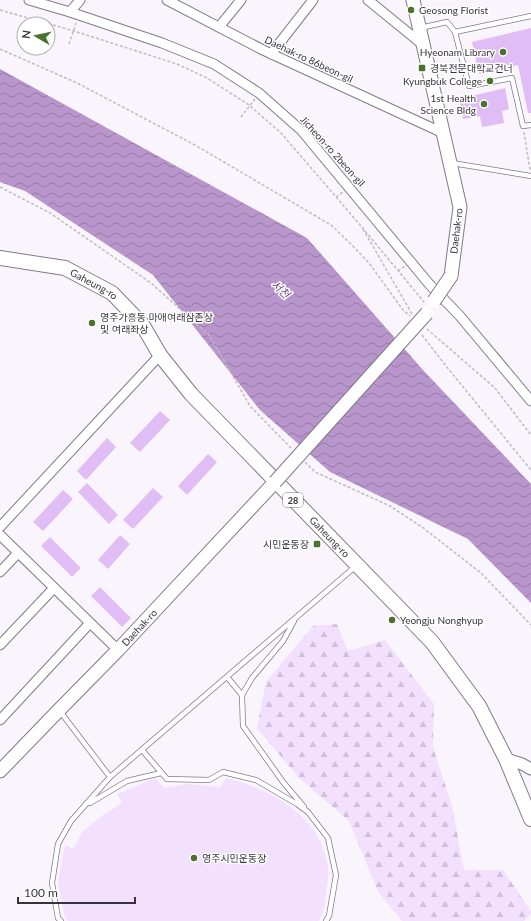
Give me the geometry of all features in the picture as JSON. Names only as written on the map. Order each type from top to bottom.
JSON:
[{"type":"main road","name":"Daehak-ro","points":[[0,771],[118,650],[275,482],[430,307],[451,276],[460,207],[413,0]]},
{"type":"main road","name":"Gaheung-ro","points":[[0,258],[65,268],[112,293],[142,324],[160,355],[191,394],[432,642],[479,706],[506,759],[530,814]]},
{"type":"street","name":"Jicheon-ro 2beon-gil","points":[[29,0],[162,43],[214,64],[260,93],[302,131],[430,285],[459,315],[531,401]]},
{"type":"street","points":[[70,12],[80,0]]},
{"type":"street","name":"Daehak-ro 86beon-gil","points":[[167,0],[271,54],[443,133]]},
{"type":"street","points":[[219,27],[241,0]]},
{"type":"street","points":[[271,54],[313,0]]},
{"type":"street","points":[[368,0],[422,44]]},
{"type":"street","points":[[0,527],[160,355]]},
{"type":"street","points":[[0,535],[118,650]]},
{"type":"street","points":[[0,572],[18,553]]},
{"type":"street","points":[[0,645],[54,588]]},
{"type":"street","points":[[0,720],[90,623]]},
{"type":"street","points":[[506,759],[522,764],[531,769]]},
{"type":"lane","points":[[455,32],[531,16]]},
{"type":"lane","points":[[419,28],[447,22],[455,32],[469,86],[512,78],[523,126],[531,125]]},
{"type":"lane","points":[[450,163],[531,176]]},
{"type":"lane","points":[[61,921],[58,918],[52,883],[58,844],[70,821],[110,777],[357,565]]},
{"type":"lane","points":[[297,616],[283,641],[252,678],[242,695],[243,726],[283,782],[328,838],[336,875],[329,916],[326,921]]},
{"type":"lane","points":[[227,677],[242,695]]},
{"type":"lane","points":[[58,710],[110,777]]},
{"type":"lane","points":[[142,750],[167,779],[209,780],[223,772],[256,780],[308,812]]},
{"type":"lane","points":[[85,806],[127,781],[161,773]]},
{"type":"path","points":[[0,10],[74,31],[177,64],[207,78],[249,106],[281,134],[430,307]]},
{"type":"path","points":[[69,44],[74,31]]},
{"type":"path","points":[[0,49],[77,83],[195,145],[331,225],[369,263],[412,322]]},
{"type":"path","points":[[241,118],[249,106]]},
{"type":"path","points":[[523,126],[531,176]]},
{"type":"path","points":[[0,187],[50,213],[151,283],[198,324],[209,335],[250,406],[294,450]]},
{"type":"path","points":[[361,226],[412,314]]},
{"type":"path","points":[[403,310],[412,317]]},
{"type":"path","points":[[426,328],[495,388],[531,435]]},
{"type":"path","points":[[422,335],[531,470]]},
{"type":"path","points":[[305,461],[316,472],[390,506],[422,527],[481,573],[531,625]]},
{"type":"green space","points":[[337,624],[348,651],[385,640],[434,704],[433,747],[452,806],[464,870],[503,870],[531,911],[531,914],[524,921],[402,921],[378,892],[349,821],[299,778],[257,728],[266,682],[313,626]]},
{"type":"green space","name":"영주시민운동장","points":[[155,778],[165,788],[187,784],[220,787],[226,778],[260,790],[277,798],[292,808],[305,820],[316,834],[323,849],[328,867],[325,904],[319,921],[68,921],[65,918],[58,883],[65,845],[74,849],[82,832],[103,815],[122,803],[117,794]]},
{"type":"water","name":"서천","points":[[0,69],[307,238],[423,370],[531,484],[531,603],[468,539],[330,472],[260,410],[153,275],[25,191],[0,182]]},
{"type":"building","name":"Hyeonam Library","points":[[531,28],[531,113],[528,113],[518,65],[479,74],[472,42]]},
{"type":"building","name":"1st Health Science Bldg","points":[[505,88],[509,109],[502,111],[504,123],[482,127],[480,116],[463,119],[459,99]]},
{"type":"building","points":[[160,411],[170,420],[140,452],[130,443]]},
{"type":"building","points":[[107,438],[116,447],[86,480],[77,471]]},
{"type":"building","points":[[208,454],[217,462],[187,495],[178,486]]},
{"type":"building","points":[[87,483],[118,515],[109,524],[78,492]]},
{"type":"building","points":[[153,488],[163,497],[133,529],[123,520]]},
{"type":"building","points":[[63,490],[73,499],[43,531],[33,522]]},
{"type":"building","points":[[120,535],[130,544],[108,569],[98,560]]},
{"type":"building","points":[[50,537],[81,568],[72,577],[41,546]]},
{"type":"building","points":[[100,587],[131,618],[122,627],[91,596]]},
{"type":"place","name":"Geosong Florist","points":[[411,10]]},
{"type":"place","name":"Hyeonam Library","points":[[503,52]]},
{"type":"place","name":"경북전문대학교건너","points":[[422,68]]},
{"type":"place","name":"Kyungbuk College","points":[[490,81]]},
{"type":"place","name":"1st Health Science Bldg","points":[[484,104]]},
{"type":"place","name":"영주가흥동 마애여래삼존상 및 여래좌상","points":[[92,323]]},
{"type":"place","name":"시민운동장","points":[[317,544]]},
{"type":"place","name":"Yeongju Nonghyup","points":[[392,620]]},
{"type":"place","name":"영주시민운동장","points":[[194,858]]}]
